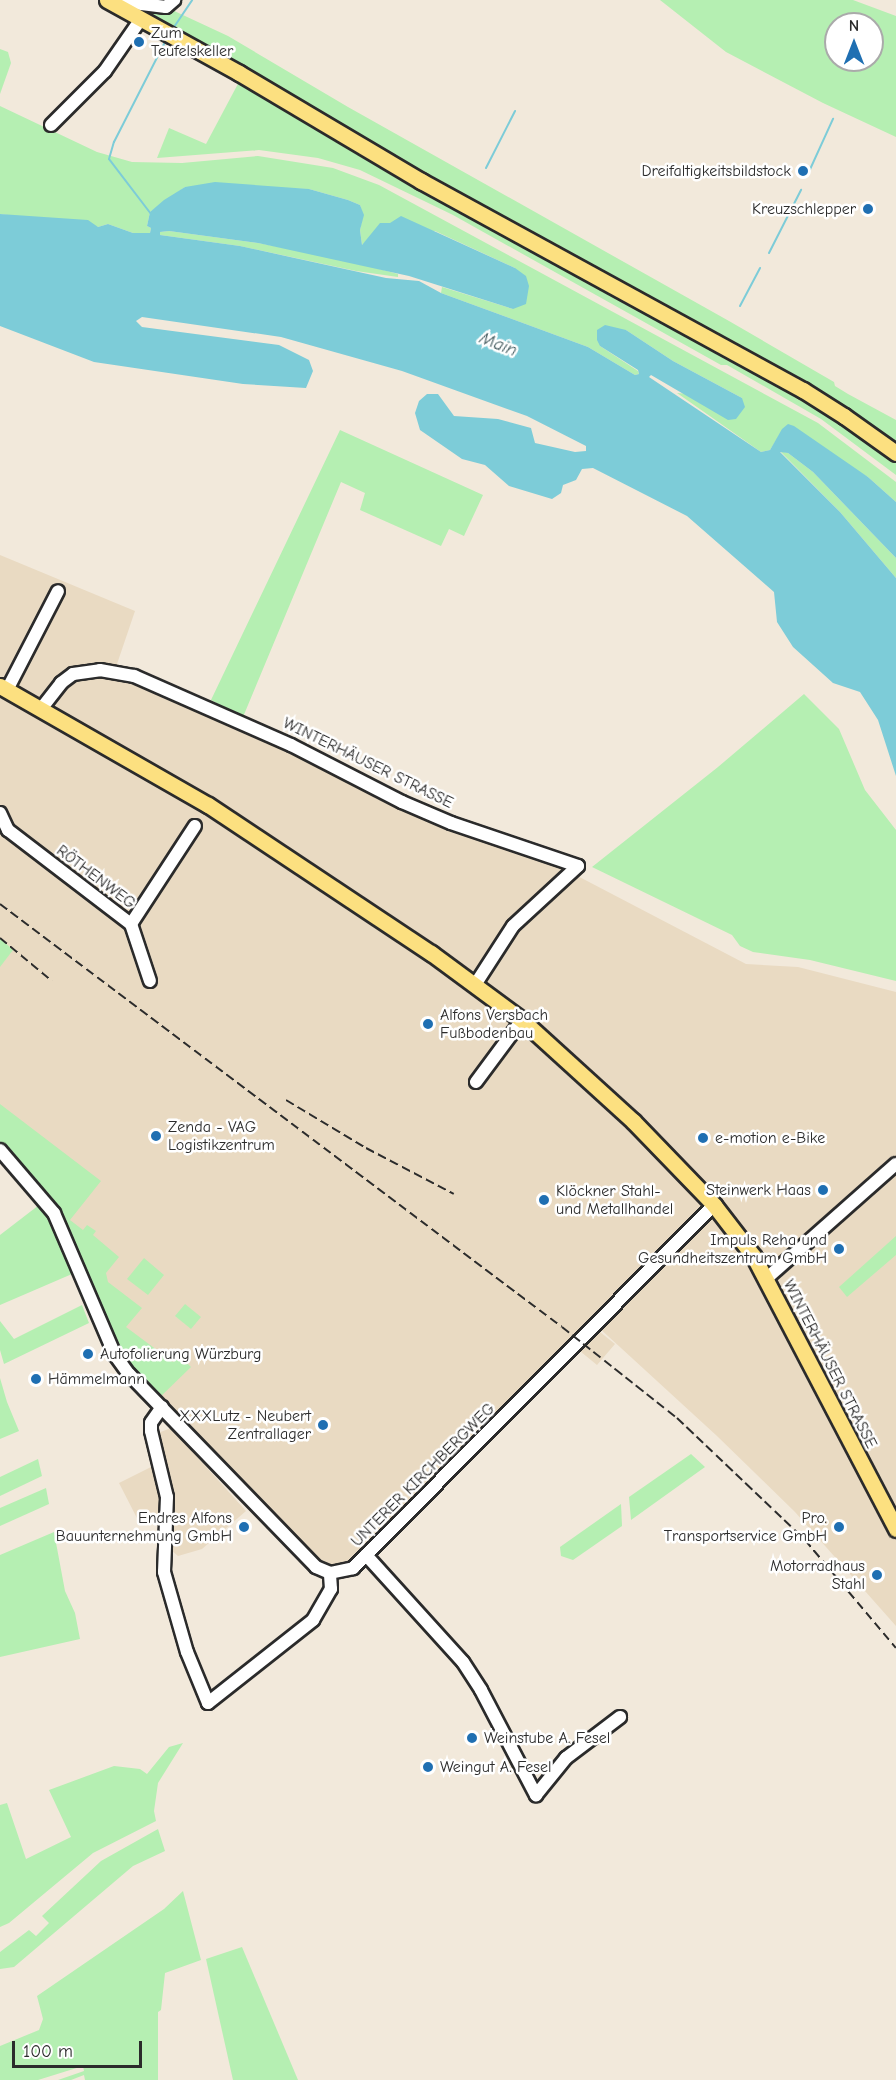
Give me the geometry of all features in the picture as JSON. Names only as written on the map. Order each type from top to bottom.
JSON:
[{"type":"main road","points":[[112,2],[421,181],[802,390],[896,453]]},
{"type":"main road","name":"WINTERHÄUSER STRASSE","points":[[3,688],[208,805],[475,985],[522,1020],[633,1121],[714,1205],[767,1278],[896,1529]]},
{"type":"street","points":[[112,2],[166,8],[174,0]]},
{"type":"street","points":[[51,125],[105,71],[141,19]]},
{"type":"street","name":"WINTERHÄUSER STRASSE","points":[[3,688],[58,591]]},
{"type":"street","name":"WINTERHÄUSER STRASSE","points":[[41,709],[61,683],[73,675],[100,670],[134,676],[291,745],[411,806],[451,823],[578,866],[513,926],[475,985]]},
{"type":"street","name":"RÖTHENWEG","points":[[0,813],[8,830],[131,924],[150,981]]},
{"type":"street","points":[[131,924],[195,826]]},
{"type":"street","points":[[476,1082],[522,1020]]},
{"type":"street","points":[[0,1150],[54,1213],[115,1354],[129,1374],[162,1407],[316,1567],[330,1573],[331,1589],[313,1620],[208,1703],[187,1652],[164,1572],[167,1497],[151,1431],[151,1423],[162,1407]]},
{"type":"street","name":"WINTERHÄUSER STRASSE","points":[[767,1278],[896,1164]]},
{"type":"street","name":"UNTERER KIRCHBERGWEG","points":[[330,1573],[352,1568],[366,1555],[714,1205]]},
{"type":"street","points":[[366,1555],[463,1662],[481,1690],[536,1795],[566,1758],[620,1718]]},
{"type":"shaded area","points":[[0,555],[135,611],[117,664],[401,805],[568,871],[746,964],[798,967],[896,992],[896,1626],[795,1512],[717,1436],[597,1326],[595,1328],[615,1344],[597,1365],[575,1347],[353,1568],[330,1573],[129,1374],[54,1213],[0,1150]]},
{"type":"shaded area","points":[[171,1428],[246,1511],[202,1549],[178,1556],[160,1541],[161,1515],[140,1524],[119,1483],[153,1466],[158,1433]]},
{"type":"green space","points":[[660,0],[853,0],[896,16],[896,137],[823,103],[726,52]]},
{"type":"green space","points":[[134,6],[170,9],[228,36],[348,107],[729,321],[834,382],[835,386],[848,394],[896,420],[896,447],[727,346],[167,30]]},
{"type":"green space","points":[[0,49],[8,52],[11,63],[0,94]]},
{"type":"green space","points":[[240,80],[799,394],[876,444],[896,462],[896,475],[821,419],[727,365],[721,365],[453,215],[360,170],[318,158],[259,150],[157,158],[169,128],[206,144]]},
{"type":"green space","points":[[0,106],[97,152],[132,162],[182,163],[258,156],[333,168],[379,185],[818,423],[896,482],[896,502],[868,477],[783,429],[770,450],[761,452],[677,393],[742,398],[673,361],[626,330],[600,346],[638,371],[639,374],[635,375],[588,347],[441,293],[442,287],[513,309],[515,268],[435,231],[372,236],[362,245],[360,230],[363,215],[360,205],[348,200],[309,189],[185,187],[150,212],[147,226],[151,228],[150,233],[133,233],[108,224],[98,227],[0,214]]},
{"type":"green space","points":[[169,231],[258,243],[342,259],[398,274],[398,277],[356,271],[240,246],[160,235],[160,232]]},
{"type":"green space","points":[[340,430],[483,495],[464,536],[449,529],[441,546],[360,510],[365,493],[341,482],[243,717],[211,700]]},
{"type":"green space","points":[[780,451],[788,453],[813,472],[896,558],[896,578],[840,512]]},
{"type":"green space","points":[[804,694],[839,729],[865,790],[896,830],[896,981],[810,960],[753,952],[740,946],[732,935],[592,867],[718,767]]},
{"type":"green space","points":[[0,938],[13,950],[0,967]]},
{"type":"green space","points":[[0,1104],[101,1181],[70,1220],[83,1230],[87,1225],[96,1231],[93,1235],[119,1257],[106,1273],[108,1282],[142,1308],[126,1327],[173,1362],[179,1355],[191,1367],[156,1401],[129,1374],[54,1213],[0,1150]]},
{"type":"green space","points":[[39,1205],[48,1218],[72,1274],[0,1305],[0,1235]]},
{"type":"green space","points":[[896,1236],[896,1255],[847,1297],[839,1287]]},
{"type":"green space","points":[[144,1258],[164,1275],[148,1295],[127,1279]]},
{"type":"green space","points":[[185,1304],[201,1317],[191,1329],[175,1316]]},
{"type":"green space","points":[[82,1305],[89,1323],[4,1364],[0,1350],[0,1321],[14,1339]]},
{"type":"green space","points":[[0,1378],[19,1431],[0,1439]]},
{"type":"green space","points":[[691,1454],[705,1467],[631,1520],[629,1497]]},
{"type":"green space","points":[[38,1459],[42,1476],[0,1496],[0,1477]]},
{"type":"green space","points":[[46,1488],[49,1504],[0,1526],[0,1508]]},
{"type":"green space","points":[[621,1504],[622,1526],[573,1560],[561,1556],[560,1547]]},
{"type":"green space","points":[[54,1532],[65,1591],[75,1613],[80,1639],[0,1657],[0,1555]]},
{"type":"green space","points":[[183,1743],[158,1783],[154,1811],[156,1821],[93,1853],[9,1923],[0,1927],[0,1805],[7,1803],[26,1859],[71,1837],[49,1790],[114,1766],[140,1769],[147,1774],[169,1747]]},
{"type":"green space","points":[[158,1829],[165,1851],[133,1866],[14,1967],[0,1969],[0,1952],[29,1930],[36,1936],[49,1923],[42,1916],[101,1861]]},
{"type":"green space","points":[[183,1891],[201,1960],[165,1973],[161,2010],[158,2012],[158,2080],[85,2080],[84,2075],[71,2080],[58,2080],[84,2071],[83,2066],[38,2080],[0,2080],[0,2046],[39,2030],[43,2019],[37,1996],[164,1909]]},
{"type":"green space","points":[[242,1947],[298,2080],[233,2080],[206,1959]]},
{"type":"water","name":"Main","points":[[215,182],[309,189],[360,205],[364,215],[360,230],[362,245],[380,223],[390,223],[401,216],[515,268],[526,276],[529,286],[526,304],[513,309],[409,276],[258,243],[169,231],[160,232],[160,235],[240,246],[386,278],[419,281],[441,293],[588,347],[635,375],[639,374],[638,370],[600,346],[597,340],[597,330],[605,325],[626,330],[673,361],[742,398],[745,407],[736,419],[728,420],[651,375],[649,377],[761,452],[770,450],[782,429],[788,424],[868,477],[896,502],[896,558],[813,472],[788,453],[780,452],[840,512],[896,578],[896,776],[878,720],[860,692],[833,683],[793,647],[777,622],[774,592],[687,516],[593,468],[582,469],[576,480],[563,485],[561,493],[552,499],[509,486],[485,465],[462,459],[420,430],[415,413],[419,401],[427,394],[438,394],[454,416],[498,419],[531,428],[535,443],[575,452],[586,451],[586,446],[527,416],[402,371],[281,337],[142,317],[136,321],[142,327],[279,345],[309,360],[313,371],[306,388],[243,384],[94,362],[0,326],[0,214],[88,220],[98,227],[108,224],[133,233],[150,233],[151,228],[147,226],[150,212],[164,200],[185,187]]},
{"type":"waterway","points":[[172,30],[192,0]]},
{"type":"waterway","points":[[151,214],[109,159],[114,142],[166,40]]},
{"type":"waterway","points":[[486,168],[515,111]]},
{"type":"waterway","points":[[807,176],[833,119]]},
{"type":"waterway","points":[[769,253],[801,190]]},
{"type":"waterway","points":[[740,306],[760,268]]},
{"type":"railway","points":[[0,904],[562,1327],[677,1418],[805,1540],[896,1648]]},
{"type":"railway","points":[[0,938],[52,981]]},
{"type":"railway","points":[[286,1100],[366,1148],[454,1194]]},
{"type":"place","name":"Zum Teufelskeller","points":[[139,42]]},
{"type":"place","name":"Dreifaltigkeitsbildstock","points":[[803,171]]},
{"type":"place","name":"Kreuzschlepper","points":[[868,209]]},
{"type":"place","name":"Alfons Versbach Fußbodenbau","points":[[428,1024]]},
{"type":"place","name":"Zenda - VAG Logistikzentrum","points":[[156,1136]]},
{"type":"place","name":"e-motion e-Bike","points":[[703,1138]]},
{"type":"place","name":"Steinwerk Haas","points":[[823,1190]]},
{"type":"place","name":"Klöckner Stahl- und Metallhandel","points":[[544,1200]]},
{"type":"place","name":"Impuls Reha und Gesundheitszentrum GmbH","points":[[839,1249]]},
{"type":"place","name":"Autofolierung Würzburg","points":[[88,1354]]},
{"type":"place","name":"Hämmelmann","points":[[36,1379]]},
{"type":"place","name":"XXXLutz - Neubert Zentrallager","points":[[323,1425]]},
{"type":"place","name":"Endres Alfons Bauunternehmung GmbH","points":[[244,1527]]},
{"type":"place","name":"Pro. Transportservice GmbH","points":[[839,1527]]},
{"type":"place","name":"Motorradhaus Stahl","points":[[877,1575]]},
{"type":"place","name":"Weinstube A. Fesel","points":[[472,1738]]},
{"type":"place","name":"Weingut A. Fesel","points":[[428,1767]]}]
